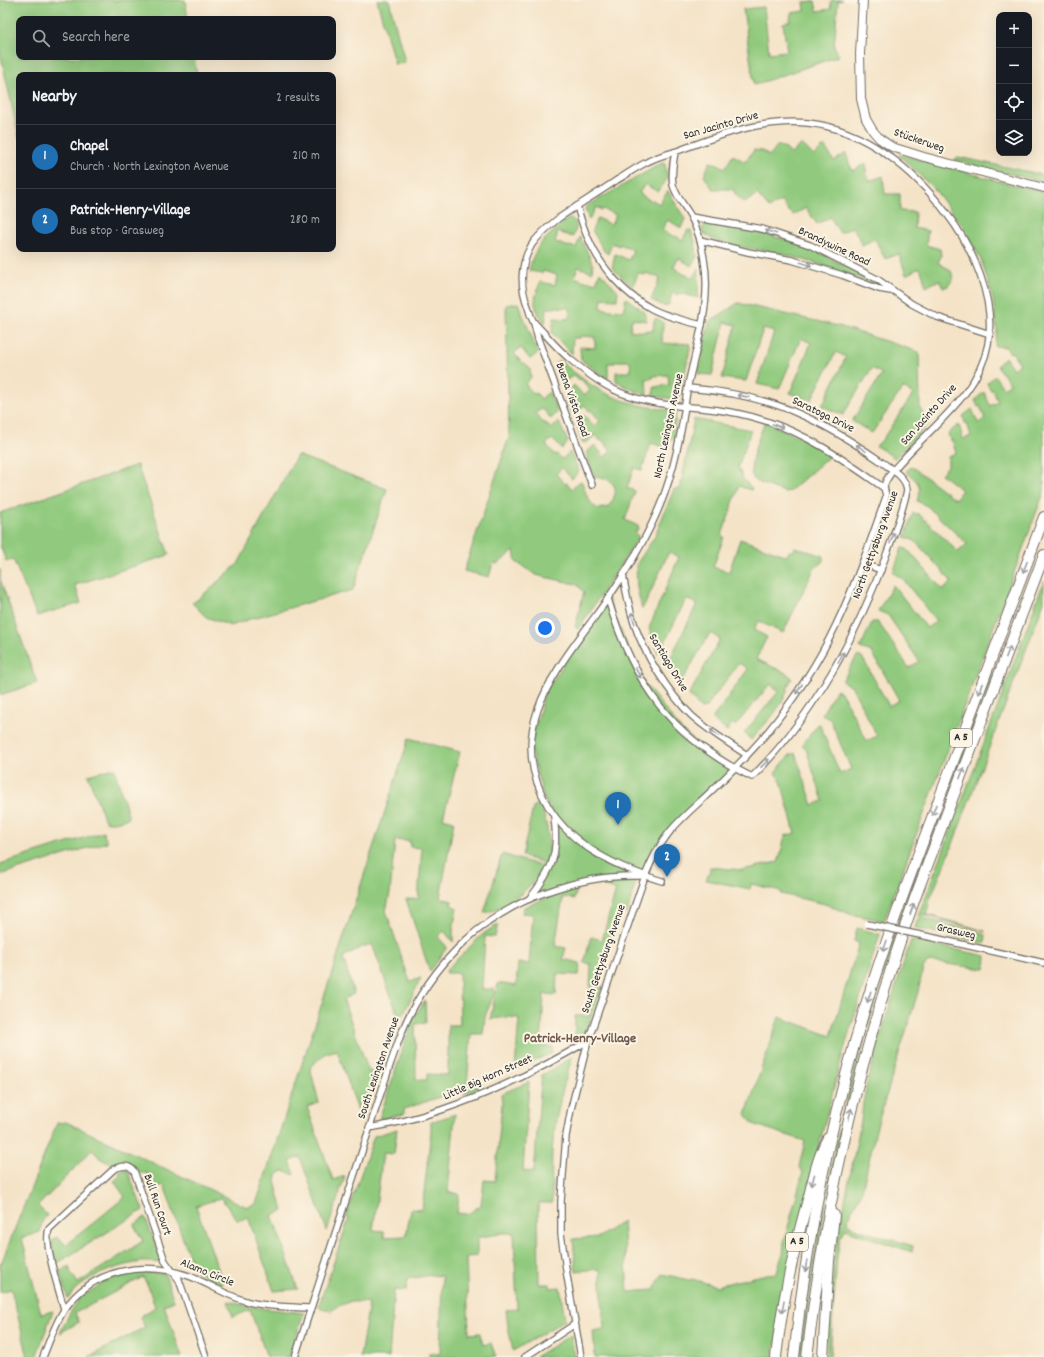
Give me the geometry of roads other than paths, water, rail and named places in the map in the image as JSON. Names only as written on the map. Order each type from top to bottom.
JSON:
[{"type":"highway","name":"A 5","points":[[794,1357],[799,1310],[814,1216],[832,1131],[880,960],[915,862],[1044,517]]},
{"type":"highway","name":"A 5","points":[[807,1357],[812,1312],[827,1219],[841,1152],[864,1061],[897,950],[1044,555]]},
{"type":"highway","name":"A 5","points":[[776,1357],[787,1286],[802,1219],[821,1150],[832,1131]]},
{"type":"highway","name":"A 5","points":[[823,1357],[829,1261],[833,1219],[840,1183],[841,1152]]},
{"type":"street","name":"Stückerweg","points":[[864,0],[860,54],[861,99],[866,119],[880,139],[892,147],[924,157],[1044,188]]},
{"type":"street","name":"San Jacinto Drive","points":[[685,407],[647,401],[626,395],[606,386],[588,374],[562,353],[533,321],[523,295],[523,266],[527,254],[535,241],[547,228],[577,206],[647,162],[710,139],[770,124],[809,123],[834,128],[858,137],[906,168],[935,197],[960,230],[973,257],[980,275],[990,317],[990,334],[984,360],[966,391],[893,470]]},
{"type":"street","name":"North Lexington Avenue","points":[[645,876],[617,864],[589,849],[569,833],[554,815],[544,799],[534,773],[531,753],[531,734],[538,710],[552,678],[608,599],[652,526],[671,475],[706,306],[707,282],[700,240],[691,217],[674,187],[672,167],[675,152]]},
{"type":"street","points":[[577,206],[587,237],[596,254],[621,287],[637,300],[653,309],[676,319],[702,325]]},
{"type":"street","name":"Brandywine Road","points":[[691,217],[762,230],[810,245],[877,279],[893,292],[937,317],[990,334]]},
{"type":"street","name":"Brandywine Road","points":[[700,240],[748,252],[792,260],[842,275],[879,289],[893,292]]},
{"type":"street","name":"Buena Vista Road","points":[[533,321],[538,339],[592,485]]},
{"type":"street","name":"Saratoga Drive","points":[[688,388],[714,390],[746,397],[797,412],[826,426],[893,470]]},
{"type":"street","points":[[685,407],[733,413],[765,421],[790,430],[833,453],[884,488]]},
{"type":"street","name":"North Gettysburg Avenue","points":[[645,876],[652,859],[668,834],[688,812],[747,755],[766,734],[798,691],[836,625],[862,563],[886,497],[884,488],[893,470],[907,485],[907,490],[881,570],[855,630],[838,662],[816,698],[767,762],[752,777],[734,768]]},
{"type":"street","points":[[862,563],[881,570]]},
{"type":"street","name":"Santiago Drive","points":[[623,575],[629,604],[639,637],[672,694],[693,717],[747,755]]},
{"type":"street","points":[[608,599],[620,636],[630,659],[658,705],[682,731],[695,742],[734,768]]},
{"type":"street","name":"North Lexington Avenue","points":[[528,900],[541,884],[550,869],[554,857],[556,836],[554,815]]},
{"type":"street","name":"South Lexington Avenue","points":[[295,1357],[390,1062],[410,1014],[435,975],[447,959],[465,941],[509,910],[528,900],[560,888],[594,879],[626,875],[645,876]]},
{"type":"street","points":[[645,876],[662,881]]},
{"type":"street","name":"South Gettysburg Avenue","points":[[580,1357],[563,1254],[561,1201],[566,1136],[571,1109],[588,1041],[645,876]]},
{"type":"street","name":"Grasweg","points":[[865,923],[1044,963]]},
{"type":"street","name":"Little Big Horn Street","points":[[369,1128],[384,1126],[430,1113],[479,1096],[562,1056],[588,1041]]},
{"type":"street","name":"Bull Run Court","points":[[64,1310],[48,1246],[47,1235],[49,1229],[114,1169],[120,1166],[126,1166],[132,1168],[134,1171],[165,1261],[179,1280],[206,1357]]},
{"type":"street","name":"Alamo Circle","points":[[43,1357],[64,1310],[83,1290],[93,1283],[124,1270],[147,1268],[172,1271],[189,1276],[228,1294],[253,1303],[310,1308]]},
{"type":"street","points":[[525,1357],[575,1324]]},
{"type":"place","name":"Chapel","points":[[618,825]]},
{"type":"place","name":"Patrick-Henry-Village","points":[[667,877]]},
{"type":"district","name":"Patrick-Henry-Village","points":[[580,1039]]}]
